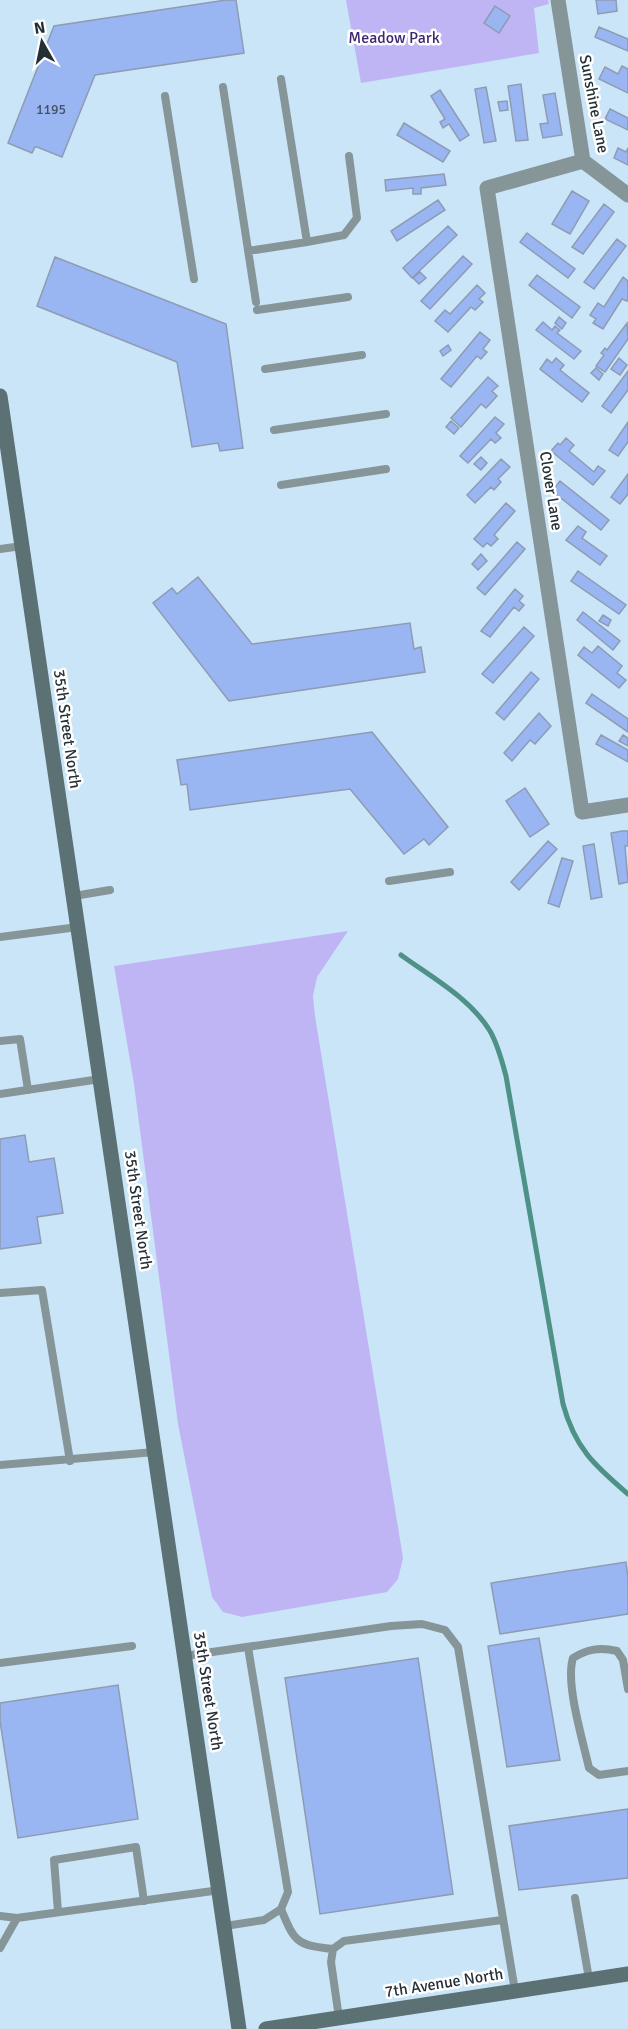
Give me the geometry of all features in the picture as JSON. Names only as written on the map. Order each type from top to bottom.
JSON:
[{"type":"street","name":"Sunshine Lane","points":[[558,0],[583,161],[628,195]]},
{"type":"street","name":"Clover Lane","points":[[583,161],[487,188],[582,812],[628,805]]},
{"type":"street","name":"35th Street North","points":[[0,396],[239,2029]]},
{"type":"street","name":"7th Avenue North","points":[[266,2029],[628,1974]]},
{"type":"lane","points":[[281,79],[307,242]]},
{"type":"lane","points":[[223,87],[256,306],[348,297]]},
{"type":"lane","points":[[165,96],[194,279]]},
{"type":"lane","points":[[248,251],[344,235],[357,218],[349,156]]},
{"type":"lane","points":[[265,369],[362,355]]},
{"type":"lane","points":[[274,430],[386,414]]},
{"type":"lane","points":[[281,485],[386,469]]},
{"type":"lane","points":[[0,549],[22,546]]},
{"type":"lane","points":[[388,881],[450,872]]},
{"type":"lane","points":[[74,896],[110,890]]},
{"type":"lane","points":[[0,937],[78,927]]},
{"type":"lane","points":[[0,1041],[20,1039],[27,1090]]},
{"type":"lane","points":[[0,1094],[100,1079]]},
{"type":"lane","points":[[0,1293],[42,1290],[70,1461]]},
{"type":"lane","points":[[0,1465],[70,1461],[155,1452]]},
{"type":"lane","points":[[185,1656],[391,1626],[422,1624],[445,1630],[458,1647],[514,1991]]},
{"type":"lane","points":[[0,1663],[132,1646]]},
{"type":"lane","points":[[225,1926],[264,1920],[281,1909],[288,1892],[248,1647]]},
{"type":"lane","points":[[628,1689],[623,1660],[617,1651],[602,1648],[583,1652],[573,1658],[569,1669],[589,1768],[598,1775],[628,1771]]},
{"type":"lane","points":[[58,1912],[54,1860],[136,1847],[144,1901]]},
{"type":"lane","points":[[0,1916],[17,1918],[220,1890]]},
{"type":"lane","points":[[575,1898],[589,1979]]},
{"type":"lane","points":[[281,1909],[290,1931],[299,1942],[309,1946],[333,1949],[344,1941],[502,1920]]},
{"type":"lane","points":[[0,1948],[17,1918]]},
{"type":"lane","points":[[333,1949],[331,1962],[339,2018]]},
{"type":"green space","name":"Meadow Park","points":[[346,0],[548,0],[549,4],[534,8],[539,53],[361,83]]},
{"type":"green space","points":[[348,931],[317,977],[313,996],[403,1558],[398,1579],[387,1592],[242,1617],[223,1612],[212,1597],[178,1424],[134,1084],[114,966]]},
{"type":"building","points":[[236,0],[244,53],[95,75],[62,157],[37,147],[32,153],[8,143],[54,26]]},
{"type":"building","points":[[596,0],[616,0],[617,11],[598,14]]},
{"type":"building","points":[[495,6],[510,16],[499,33],[484,23]]},
{"type":"building","points":[[599,27],[628,39],[628,51],[595,37]]},
{"type":"building","points":[[622,66],[628,69],[628,93],[599,79],[605,67],[618,74]]},
{"type":"building","points":[[521,84],[528,140],[516,141],[508,86]]},
{"type":"building","points":[[486,87],[496,141],[484,143],[475,89]]},
{"type":"building","points":[[440,90],[469,135],[460,141],[449,124],[443,128],[440,122],[445,119],[431,96]]},
{"type":"building","points":[[555,93],[562,135],[543,138],[540,124],[548,123],[543,95]]},
{"type":"building","points":[[507,101],[508,110],[500,111],[498,102]]},
{"type":"building","points":[[610,109],[628,118],[628,130],[605,119]]},
{"type":"building","points":[[404,123],[450,151],[443,162],[397,135]]},
{"type":"building","points":[[618,148],[626,152],[628,148],[628,165],[614,158]]},
{"type":"building","points":[[444,174],[446,185],[421,188],[421,194],[413,194],[413,188],[386,191],[385,180]]},
{"type":"building","points":[[572,191],[589,201],[570,234],[552,224]]},
{"type":"building","points":[[438,200],[445,210],[397,241],[391,231]]},
{"type":"building","points":[[604,204],[614,212],[583,254],[572,247]]},
{"type":"building","points":[[448,226],[457,235],[412,278],[403,268]]},
{"type":"building","points":[[527,233],[575,269],[568,278],[520,242]]},
{"type":"building","points":[[617,239],[626,246],[594,289],[584,282]]},
{"type":"building","points":[[463,256],[472,264],[430,309],[421,301]]},
{"type":"building","points":[[55,257],[226,324],[243,448],[220,451],[218,443],[192,447],[177,362],[37,306]]},
{"type":"building","points":[[420,272],[426,278],[419,284],[413,278]]},
{"type":"building","points":[[537,275],[580,307],[572,318],[529,285]]},
{"type":"building","points":[[623,277],[628,281],[628,300],[622,299],[603,329],[593,323],[596,319],[590,315],[598,303],[604,307]]},
{"type":"building","points":[[477,285],[485,293],[479,299],[483,302],[475,310],[471,307],[448,332],[435,321],[445,310],[450,314]]},
{"type":"building","points":[[559,317],[566,323],[562,329],[555,323]]},
{"type":"building","points":[[543,322],[552,330],[555,326],[560,330],[557,333],[581,351],[574,359],[536,330]]},
{"type":"building","points":[[627,323],[628,339],[605,372],[596,366],[604,355],[601,353],[605,348],[607,350]]},
{"type":"building","points":[[480,332],[490,340],[483,349],[487,352],[481,359],[477,356],[451,387],[441,379]]},
{"type":"building","points":[[448,345],[451,350],[443,356],[440,351]]},
{"type":"building","points":[[556,358],[564,365],[560,370],[589,393],[582,402],[540,369],[547,359],[552,363]]},
{"type":"building","points":[[619,358],[627,365],[620,375],[611,369]]},
{"type":"building","points":[[596,368],[603,374],[599,380],[591,373]]},
{"type":"building","points":[[628,371],[628,390],[611,413],[602,406]]},
{"type":"building","points":[[488,377],[498,386],[492,391],[497,396],[486,408],[481,404],[461,427],[451,418]]},
{"type":"building","points":[[495,417],[504,424],[496,433],[501,438],[495,443],[491,439],[468,463],[460,456]]},
{"type":"building","points":[[451,421],[459,428],[454,434],[446,427]]},
{"type":"building","points":[[628,422],[628,442],[618,456],[609,450]]},
{"type":"building","points":[[566,438],[574,445],[569,451],[594,472],[598,466],[605,471],[593,485],[551,451]]},
{"type":"building","points":[[481,457],[487,463],[481,470],[474,464]]},
{"type":"building","points":[[501,459],[510,467],[498,479],[501,482],[494,490],[491,487],[475,503],[467,495]]},
{"type":"building","points":[[628,474],[628,494],[620,504],[611,497]]},
{"type":"building","points":[[560,481],[609,520],[601,530],[552,491]]},
{"type":"building","points":[[506,503],[515,511],[494,535],[498,539],[491,546],[487,543],[483,547],[474,539]]},
{"type":"building","points":[[578,526],[586,532],[582,538],[607,556],[600,565],[566,540]]},
{"type":"building","points":[[517,542],[525,549],[485,595],[477,588]]},
{"type":"building","points":[[481,554],[487,561],[478,570],[472,564]]},
{"type":"building","points":[[578,571],[626,605],[619,614],[571,581]]},
{"type":"building","points":[[198,577],[252,644],[410,623],[414,649],[421,647],[425,672],[229,701],[153,603],[172,588],[177,594]]},
{"type":"building","points":[[515,589],[523,596],[519,601],[524,605],[519,611],[514,607],[490,637],[481,631]]},
{"type":"building","points":[[583,612],[620,641],[613,650],[577,620]]},
{"type":"building","points":[[603,615],[611,620],[608,626],[599,621]]},
{"type":"building","points":[[524,627],[534,636],[493,683],[482,674]]},
{"type":"building","points":[[598,646],[622,666],[617,673],[626,680],[619,688],[578,655],[584,647],[592,653]]},
{"type":"building","points":[[531,672],[539,679],[504,720],[496,713]]},
{"type":"building","points":[[592,694],[628,719],[628,732],[586,703]]},
{"type":"building","points":[[539,713],[551,726],[535,744],[530,740],[512,761],[504,753]]},
{"type":"building","points":[[372,732],[448,827],[429,845],[424,839],[404,854],[350,789],[190,810],[187,784],[181,785],[177,760]]},
{"type":"building","points":[[601,735],[628,750],[628,762],[596,744]]},
{"type":"building","points":[[623,735],[628,738],[628,746],[619,741]]},
{"type":"building","points":[[525,788],[549,824],[530,837],[506,801]]},
{"type":"building","points":[[628,831],[628,846],[625,846],[628,882],[619,884],[611,833]]},
{"type":"building","points":[[548,841],[557,849],[519,890],[511,882]]},
{"type":"building","points":[[594,844],[602,897],[591,899],[583,846]]},
{"type":"building","points":[[562,858],[573,861],[559,907],[548,903]]},
{"type":"building","points":[[25,1135],[29,1162],[54,1158],[63,1213],[37,1217],[41,1243],[0,1249],[0,1139]]},
{"type":"building","points":[[626,1562],[628,1614],[500,1634],[491,1583]]},
{"type":"building","points":[[539,1638],[560,1760],[507,1767],[488,1646]]},
{"type":"building","points":[[418,1658],[453,1894],[320,1914],[285,1678]]},
{"type":"building","points":[[118,1685],[138,1819],[18,1838],[0,1721],[0,1703]]},
{"type":"building","points":[[628,1809],[628,1878],[519,1890],[509,1826]]},
{"type":"waterway","points":[[401,955],[472,1008],[490,1031],[500,1053],[506,1076],[563,1404],[573,1433],[587,1455],[628,1494]]}]
